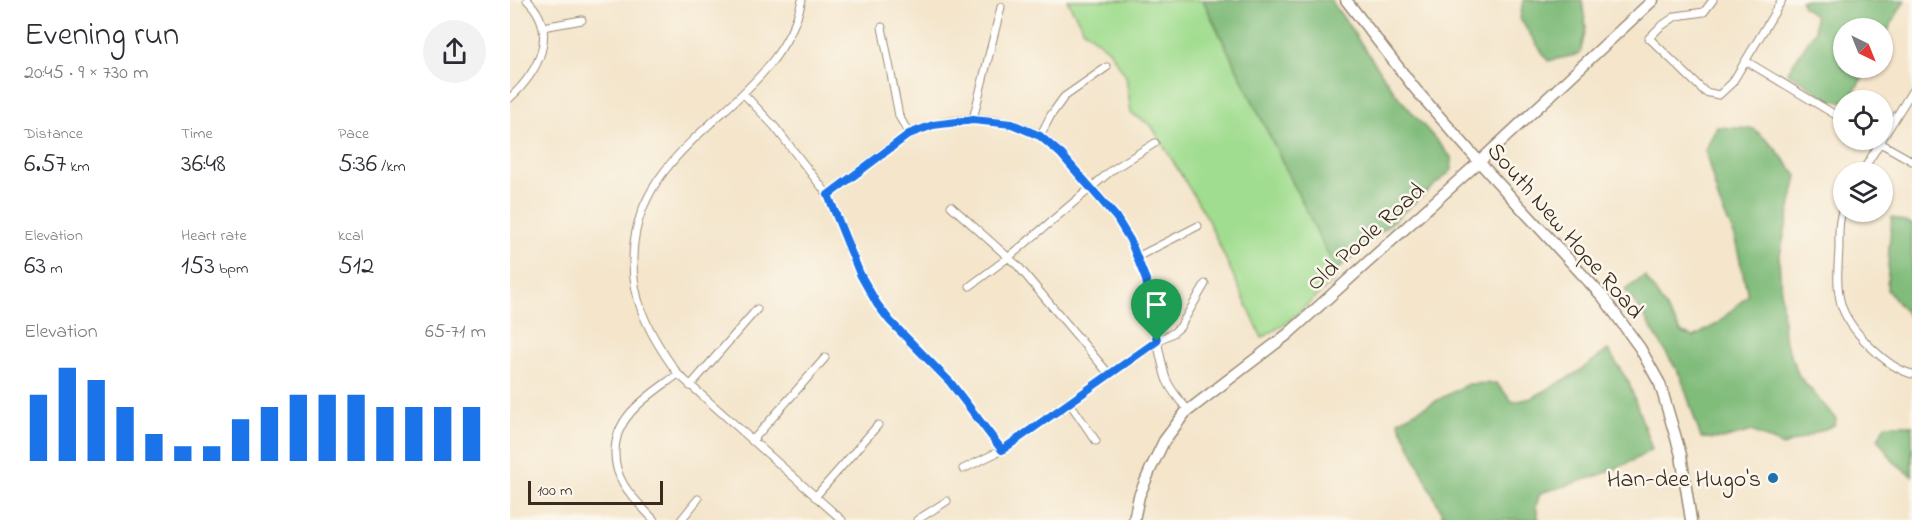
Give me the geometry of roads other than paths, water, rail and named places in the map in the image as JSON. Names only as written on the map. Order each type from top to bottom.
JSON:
[{"type":"street","points":[[510,98],[534,72],[542,52],[543,27],[535,8],[527,0]]},
{"type":"street","points":[[802,0],[793,28],[781,51],[764,73],[663,170],[655,182],[643,208],[635,236],[633,268],[642,313],[658,346],[678,374],[842,520]]},
{"type":"street","name":"South New Hope Road","points":[[1346,0],[1416,90],[1603,297],[1640,348],[1660,384],[1682,455],[1691,520]]},
{"type":"street","name":"Old Poole Road","points":[[1134,520],[1139,496],[1164,441],[1188,410],[1288,334],[1479,162],[1653,0]]},
{"type":"street","points":[[1713,0],[1704,12],[1676,16],[1649,38],[1705,92],[1719,95],[1732,83],[1782,0]]},
{"type":"street","points":[[973,120],[1001,7]]},
{"type":"street","points":[[543,27],[582,20]]},
{"type":"street","points":[[882,27],[899,117],[909,134]]},
{"type":"street","points":[[1746,61],[1833,113]]},
{"type":"street","points":[[1040,136],[1064,97],[1107,67]]},
{"type":"street","points":[[1893,119],[1912,91]]},
{"type":"street","points":[[743,93],[780,133],[828,195],[851,254],[877,304],[890,321],[950,382],[1002,450]]},
{"type":"street","points":[[828,195],[909,134],[933,125],[973,120],[1012,124],[1040,136],[1061,154],[1091,188],[1116,217],[1130,240],[1146,280],[1166,380],[1188,410]]},
{"type":"street","points":[[970,286],[1009,257],[1112,170],[1155,143]]},
{"type":"street","points":[[1893,150],[1912,161]]},
{"type":"street","points":[[951,206],[1009,257],[1109,374]]},
{"type":"street","points":[[1841,222],[1838,289],[1841,307],[1866,342],[1885,361],[1901,371],[1912,374]]},
{"type":"street","points":[[1137,257],[1198,226]]},
{"type":"street","points":[[963,469],[1002,450],[1157,341],[1173,333],[1180,327],[1205,284]]},
{"type":"street","points":[[690,386],[757,309]]},
{"type":"street","points":[[752,441],[825,358]]},
{"type":"street","points":[[654,520],[629,492],[620,477],[615,462],[615,445],[620,429],[630,412],[678,374]]},
{"type":"street","points":[[1069,402],[1096,441]]},
{"type":"street","points":[[816,497],[878,425]]},
{"type":"street","points":[[681,520],[698,499]]},
{"type":"street","points":[[917,520],[947,501]]},
{"type":"place","name":"Han-dee Hugo's","points":[[1773,478]]}]
